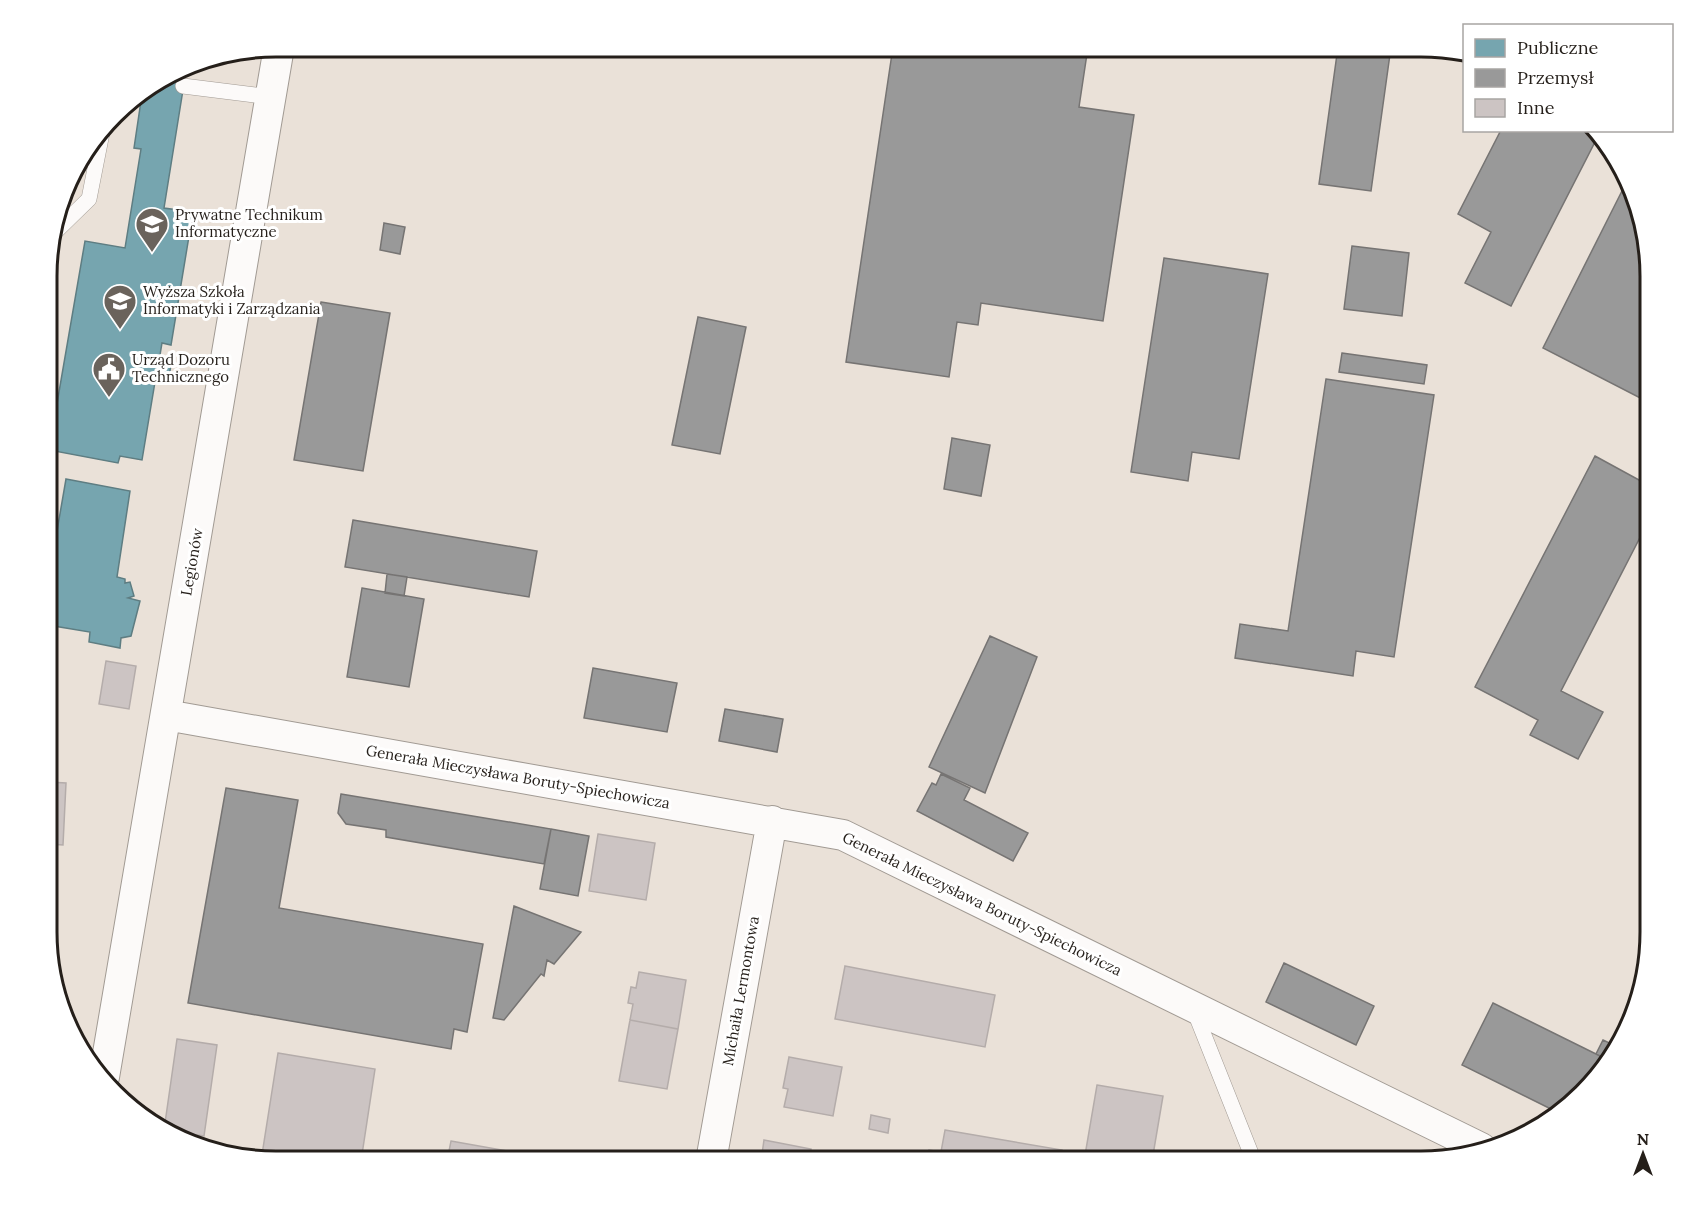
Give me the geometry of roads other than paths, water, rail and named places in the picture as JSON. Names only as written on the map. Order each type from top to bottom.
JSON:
[{"type":"street","name":"Legionów","points":[[105,1069],[277,57]]},
{"type":"street","name":"Generała Mieczysława Boruty-Spiechowicza","points":[[166,715],[843,835],[1474,1145]]},
{"type":"street","name":"Michaiła Lermontowa","points":[[713,1151],[772,821]]},
{"type":"lane","points":[[183,86],[271,97]]},
{"type":"lane","points":[[63,224],[89,199],[99,147]]},
{"type":"lane","points":[[1193,1007],[1250,1151]]},
{"type":"place","name":"Prywatne Technikum Informatyczne","points":[[152,253]]},
{"type":"place","name":"Wyższa Szkoła Informatyki i Zarządzania","points":[[120,330]]},
{"type":"place","name":"Urząd Dozoru Technicznego","points":[[109,398]]}]
